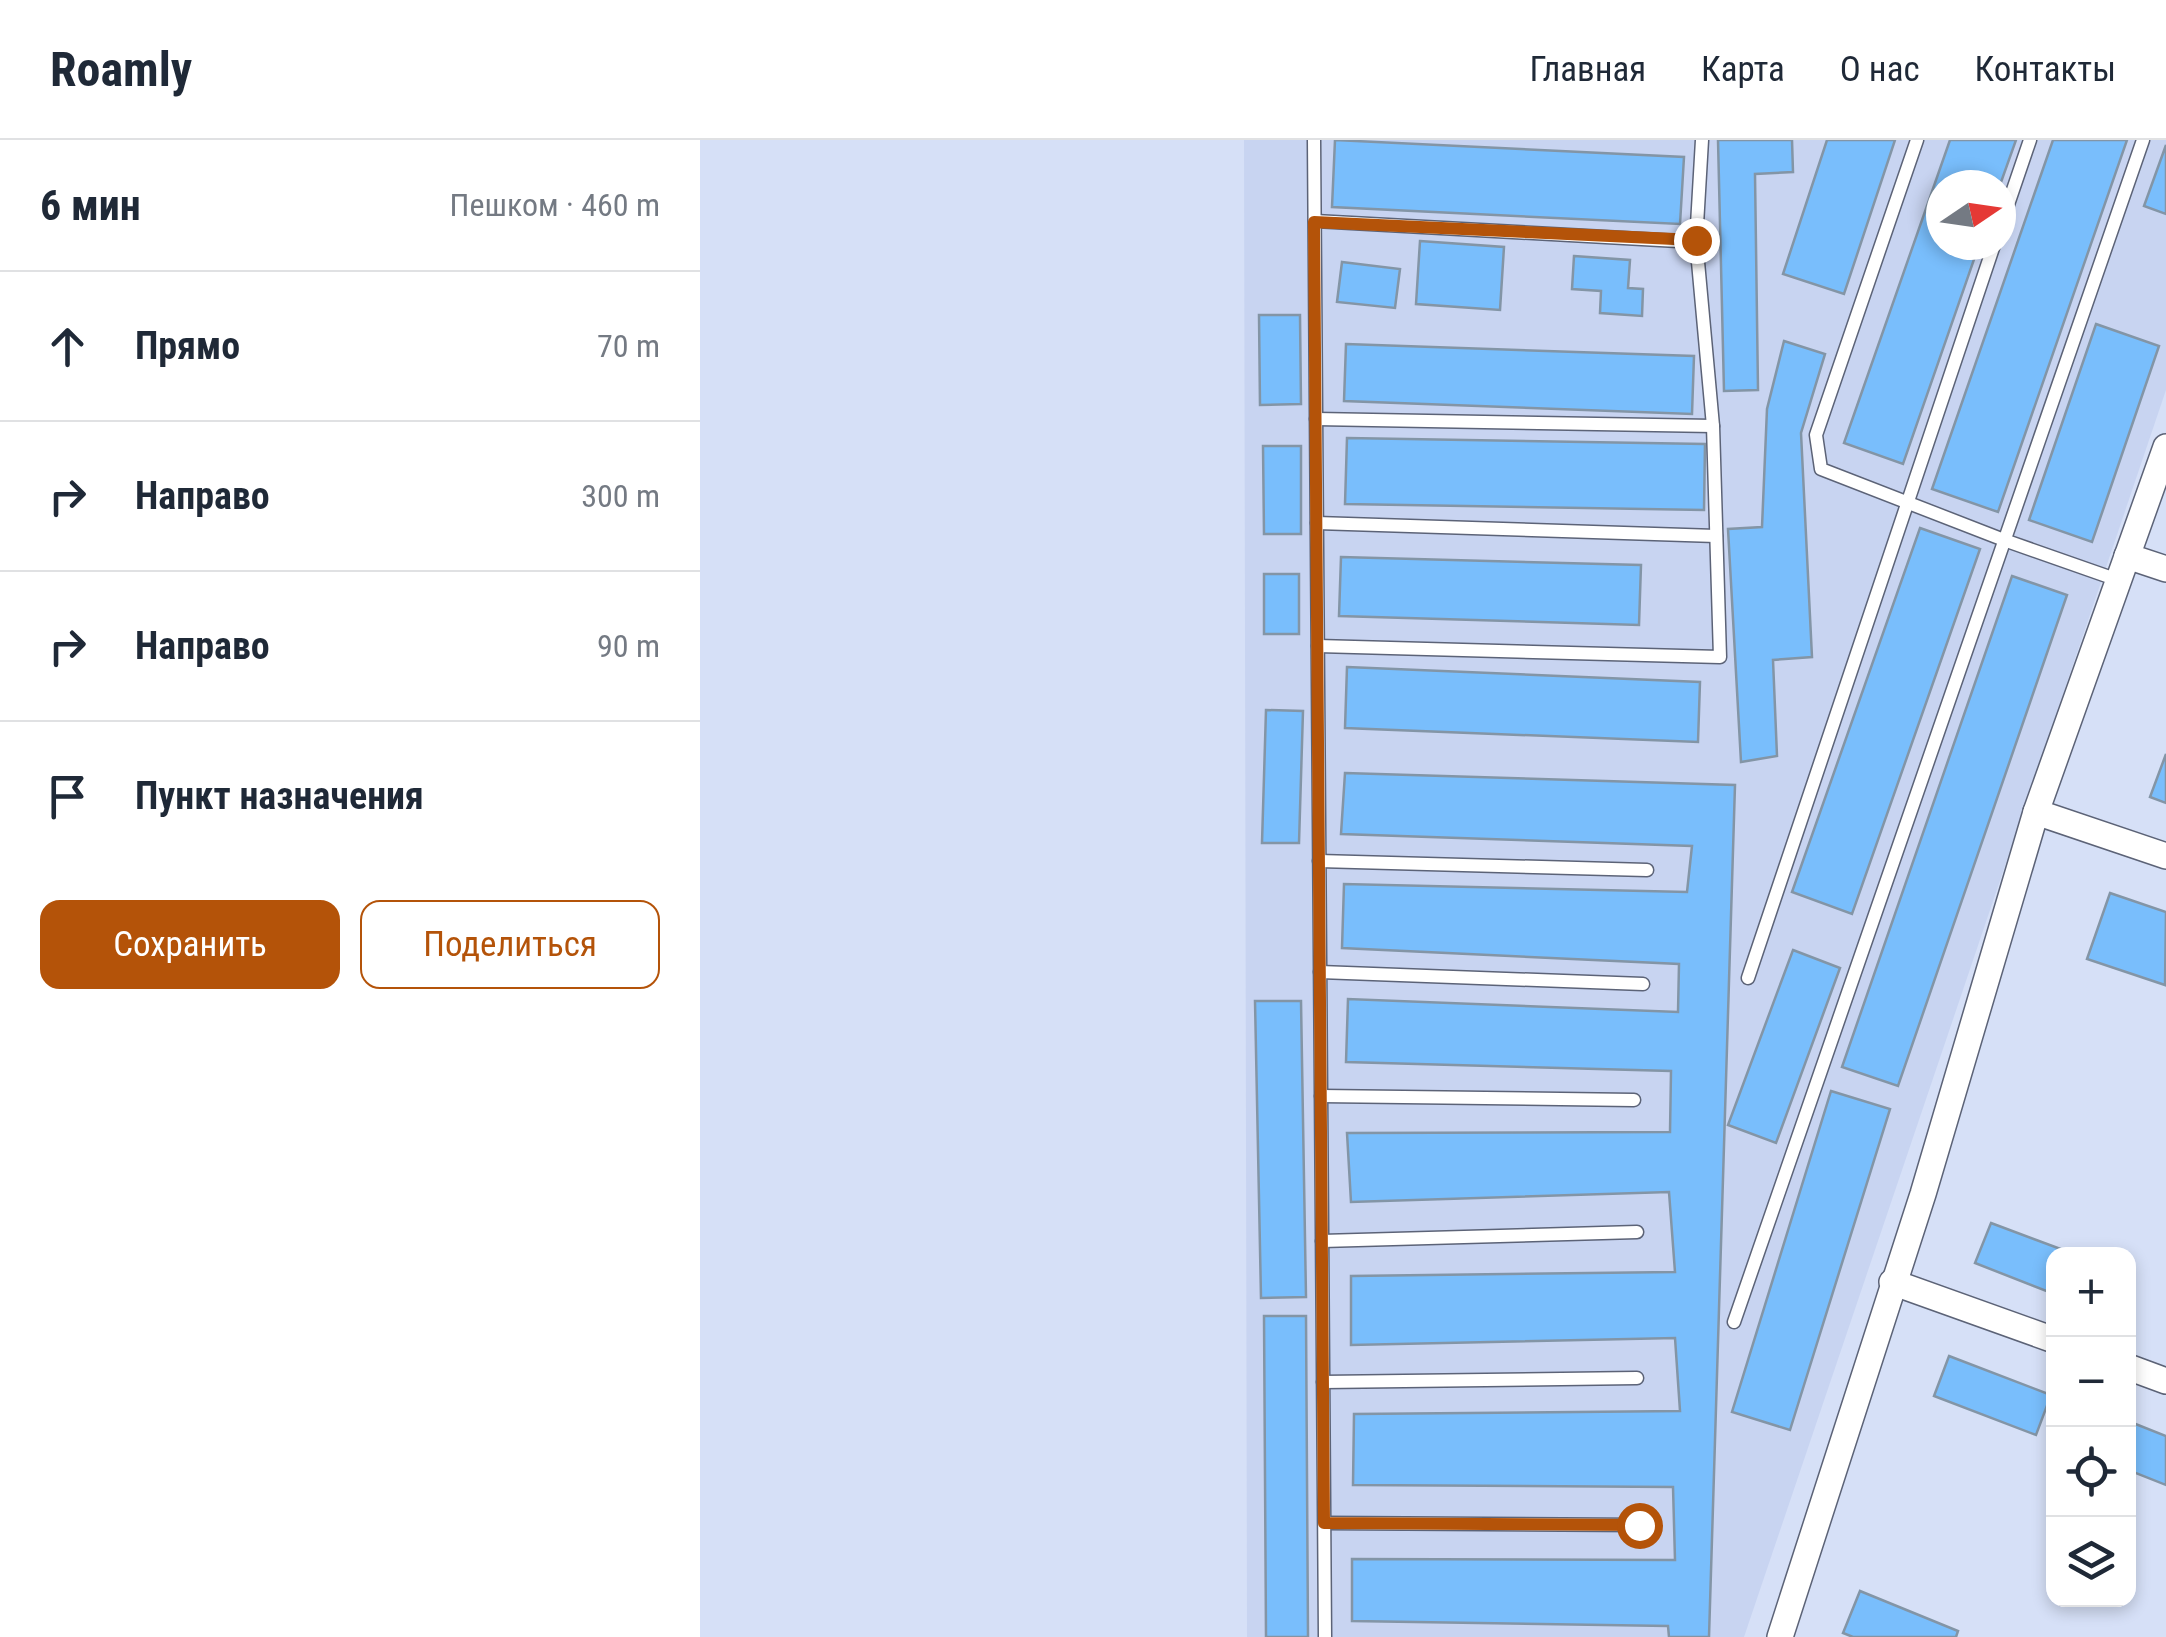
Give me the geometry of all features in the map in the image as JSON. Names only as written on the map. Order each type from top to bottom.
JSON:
[{"type":"street","points":[[1780,1637],[1922,1194],[2036,812],[2166,447]]},
{"type":"street","points":[[2123,568],[2166,568]]},
{"type":"street","points":[[2036,812],[2166,856]]},
{"type":"street","points":[[1892,1282],[2046,1337]]},
{"type":"street","points":[[2136,1370],[2166,1381]]},
{"type":"lane","points":[[1314,140],[1326,1637]]},
{"type":"lane","points":[[1318,646],[1720,657],[1713,426],[1696,240],[1702,140]]},
{"type":"lane","points":[[1918,140],[1816,435],[1821,469],[2004,540],[2123,568]]},
{"type":"lane","points":[[2016,181],[2030,140]]},
{"type":"lane","points":[[1734,1322],[2143,140]]},
{"type":"lane","points":[[1314,222],[1696,240]]},
{"type":"lane","points":[[1748,978],[1989,260]]},
{"type":"lane","points":[[1316,420],[1713,426]]},
{"type":"lane","points":[[1317,523],[1716,536]]},
{"type":"lane","points":[[1319,861],[1647,870]]},
{"type":"lane","points":[[1320,972],[1644,984]]},
{"type":"lane","points":[[1321,1096],[1634,1100]]},
{"type":"lane","points":[[1322,1242],[1637,1232]]},
{"type":"lane","points":[[1324,1382],[1637,1378]]},
{"type":"lane","points":[[1324,1523],[1639,1525]]},
{"type":"shaded area","points":[[1244,140],[2166,140],[2166,390],[1744,1637],[1247,1637]]},
{"type":"building","points":[[1335,140],[1684,157],[1680,224],[1332,207]]},
{"type":"building","points":[[1718,140],[1792,140],[1793,172],[1755,174],[1758,390],[1724,391]]},
{"type":"building","points":[[1827,140],[1895,140],[1844,294],[1783,274]]},
{"type":"building","points":[[1950,140],[2016,140],[2005,170],[1940,170]]},
{"type":"building","points":[[2053,140],[2127,140],[1998,512],[1932,489],[2011,260],[2016,260],[2016,247]]},
{"type":"building","points":[[2166,145],[2166,214],[2144,206]]},
{"type":"building","points":[[1926,209],[1926,260],[1974,260],[1903,464],[1844,443]]},
{"type":"building","points":[[1420,241],[1504,247],[1500,310],[1416,304]]},
{"type":"building","points":[[1574,256],[1630,260],[1628,288],[1643,289],[1642,316],[1600,313],[1601,291],[1572,289]]},
{"type":"building","points":[[1342,262],[1400,269],[1395,308],[1337,302]]},
{"type":"building","points":[[1259,315],[1300,315],[1301,404],[1260,405]]},
{"type":"building","points":[[2096,324],[2159,346],[2092,542],[2029,520]]},
{"type":"building","points":[[1784,341],[1825,354],[1801,433],[1812,657],[1773,660],[1777,756],[1741,762],[1728,529],[1762,527],[1767,409]]},
{"type":"building","points":[[1346,344],[1694,356],[1692,414],[1344,401]]},
{"type":"building","points":[[1347,438],[1705,444],[1704,510],[1345,504]]},
{"type":"building","points":[[1263,446],[1301,446],[1301,534],[1264,534]]},
{"type":"building","points":[[1920,528],[1980,549],[1852,914],[1792,892]]},
{"type":"building","points":[[1341,557],[1641,565],[1639,625],[1339,616]]},
{"type":"building","points":[[1264,574],[1299,574],[1299,634],[1264,634]]},
{"type":"building","points":[[2012,576],[2067,595],[1898,1086],[1842,1067]]},
{"type":"building","points":[[1347,667],[1700,682],[1698,742],[1345,728]]},
{"type":"building","points":[[1266,710],[1303,711],[1299,843],[1262,843]]},
{"type":"building","points":[[2166,754],[2166,803],[2150,797]]},
{"type":"building","points":[[1345,773],[1735,785],[1709,1637],[1669,1637],[1668,1626],[1352,1621],[1352,1559],[1675,1560],[1673,1487],[1353,1485],[1354,1414],[1680,1411],[1675,1338],[1351,1345],[1351,1276],[1675,1272],[1669,1192],[1351,1202],[1347,1133],[1670,1132],[1671,1071],[1346,1062],[1348,999],[1678,1012],[1679,964],[1342,948],[1344,884],[1687,892],[1692,846],[1341,834]]},
{"type":"building","points":[[2110,893],[2166,912],[2165,985],[2087,959]]},
{"type":"building","points":[[1793,950],[1840,968],[1776,1143],[1728,1125]]},
{"type":"building","points":[[1255,1001],[1301,1001],[1306,1297],[1261,1298]]},
{"type":"building","points":[[1831,1091],[1890,1109],[1790,1430],[1732,1412]]},
{"type":"building","points":[[1991,1223],[2055,1247],[2046,1247],[2046,1291],[1975,1263]]},
{"type":"building","points":[[1264,1316],[1306,1316],[1308,1637],[1266,1637]]},
{"type":"building","points":[[1949,1356],[2046,1393],[2046,1408],[2036,1435],[1934,1396]]},
{"type":"building","points":[[2136,1424],[2166,1436],[2166,1485],[2136,1473]]},
{"type":"building","points":[[1860,1591],[1958,1631],[1956,1637],[1853,1637],[1843,1633]]},
{"type":"route","points":[[1639,1525],[1324,1523],[1314,222],[1696,240]]}]
